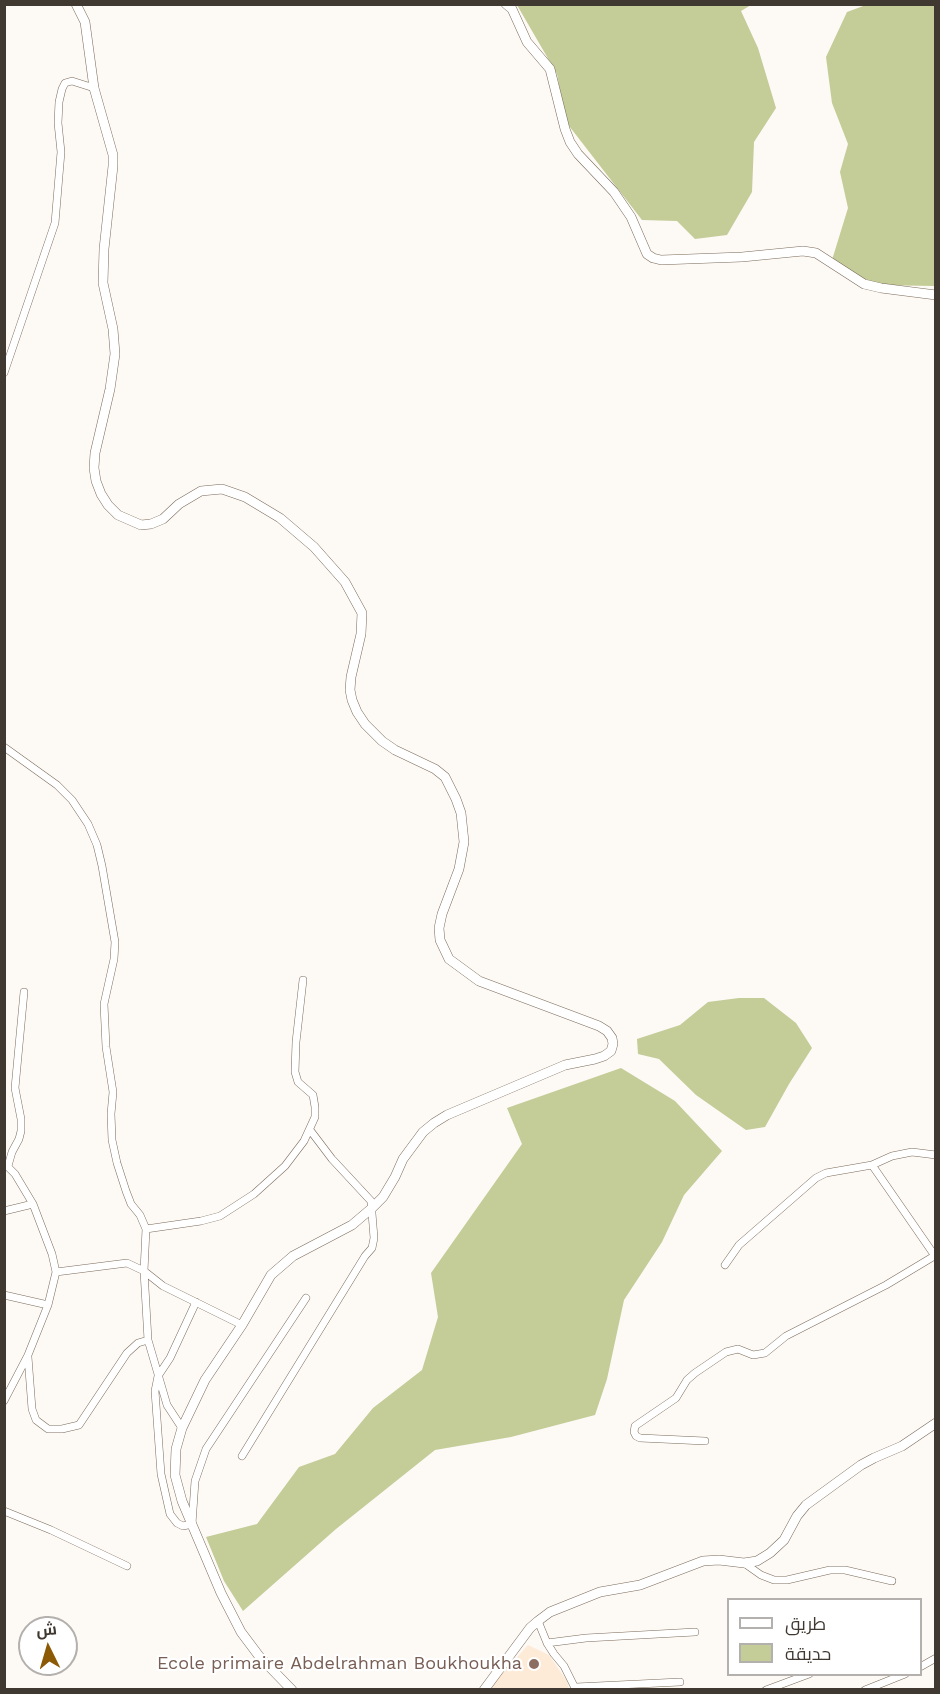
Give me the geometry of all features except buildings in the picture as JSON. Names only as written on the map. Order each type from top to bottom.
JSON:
[{"type":"main road","points":[[76,4],[85,22],[94,88],[111,144],[113,166],[104,249],[104,283],[113,329],[115,354],[110,389],[95,453],[94,468],[101,494],[118,515],[141,525],[163,519],[179,504],[201,490],[222,489],[245,497],[280,518],[314,547],[345,582],[362,613],[361,634],[351,677],[352,700],[357,711],[365,724],[382,741],[395,750],[435,769],[445,777],[461,813],[464,842],[459,869],[439,928],[440,940],[449,960],[479,981],[599,1026],[607,1031],[613,1044],[611,1051],[604,1056],[565,1065],[447,1115],[423,1132],[403,1159],[383,1197],[372,1208],[352,1225],[293,1256],[271,1275],[242,1325],[205,1380],[182,1428],[176,1449],[176,1474],[182,1501],[240,1632],[259,1656],[292,1689]]},
{"type":"main road","points":[[506,4],[512,9],[527,42],[550,69],[570,142],[578,154],[614,192],[631,217],[646,254],[661,260],[742,257],[803,251],[816,253],[864,284],[936,295]]},
{"type":"main road","points":[[484,1689],[538,1621],[550,1612],[600,1592],[640,1585],[704,1561],[744,1563],[757,1561],[771,1553],[784,1540],[806,1505],[861,1465],[902,1446],[936,1423]]},
{"type":"street","points":[[4,373],[56,223],[62,152],[58,112],[62,89],[65,83],[72,81],[94,88]]},
{"type":"street","points":[[4,747],[57,785],[72,800],[88,824],[97,845],[111,910],[115,942],[114,959],[104,1004],[106,1047],[112,1092],[112,1140],[131,1204],[147,1228],[144,1270],[148,1340],[167,1405],[182,1428]]},
{"type":"street","points":[[147,1228],[201,1221],[220,1216],[254,1194],[285,1166],[304,1141],[315,1117],[315,1107],[312,1095],[298,1082],[295,1072],[303,980]]},
{"type":"street","points":[[4,1401],[28,1355],[48,1305],[56,1272],[52,1254],[33,1204],[15,1174],[6,1165],[21,1131],[15,1088],[24,992]]},
{"type":"street","points":[[242,1456],[372,1248],[374,1238],[369,1197],[332,1159],[310,1130]]},
{"type":"street","points":[[725,1265],[739,1245],[816,1178],[826,1173],[872,1164],[892,1155],[912,1152],[936,1155]]},
{"type":"street","points":[[705,1441],[640,1438],[634,1432],[634,1426],[676,1398],[687,1380],[726,1352],[738,1349],[753,1355],[765,1353],[786,1336],[886,1285],[935,1255],[872,1164]]},
{"type":"street","points":[[4,1211],[33,1204]]},
{"type":"street","points":[[56,1272],[127,1263],[144,1270],[163,1286],[242,1325]]},
{"type":"street","points":[[4,1296],[48,1305]]},
{"type":"street","points":[[196,1302],[170,1358],[158,1376],[155,1391],[160,1474],[170,1514],[183,1526],[192,1524],[195,1481],[206,1449],[306,1298]]},
{"type":"street","points":[[28,1355],[32,1409],[36,1420],[48,1429],[62,1429],[79,1425],[127,1353],[138,1343],[148,1340]]},
{"type":"street","points":[[4,1511],[51,1530],[127,1566]]},
{"type":"street","points":[[744,1563],[761,1575],[774,1580],[786,1580],[830,1570],[845,1570],[892,1581]]},
{"type":"street","points":[[538,1621],[547,1643],[564,1666],[576,1688],[609,1688],[680,1682]]},
{"type":"street","points":[[547,1643],[586,1638],[694,1632]]},
{"type":"street","points":[[922,1666],[936,1658]]},
{"type":"street","points":[[766,1689],[803,1676]]},
{"type":"street","points":[[865,1689],[900,1676]]},
{"type":"shaded area","name":"Ecole primaire Abdelrahman Boukhoukha","points":[[528,1645],[549,1655],[567,1681],[569,1689],[485,1690],[504,1672]]},
{"type":"green space","points":[[517,5],[751,5],[741,11],[758,48],[776,108],[754,142],[752,192],[727,235],[695,239],[677,221],[642,220],[566,122],[557,74]]},
{"type":"green space","points":[[866,5],[935,5],[935,286],[873,285],[832,260],[848,208],[840,172],[848,144],[832,103],[826,57],[847,12]]},
{"type":"green space","points":[[764,998],[796,1023],[812,1048],[765,1127],[746,1130],[696,1095],[659,1059],[638,1054],[637,1039],[680,1025],[708,1002]]},
{"type":"green space","points":[[621,1068],[675,1101],[722,1151],[684,1195],[662,1242],[624,1300],[607,1379],[595,1415],[511,1437],[435,1450],[336,1529],[243,1611],[224,1581],[206,1537],[257,1524],[299,1467],[335,1454],[373,1408],[422,1370],[438,1317],[431,1273],[522,1144],[507,1108]]},
{"type":"place","name":"Ecole primaire Abdelrahman Boukhoukha","points":[[534,1664]]}]
